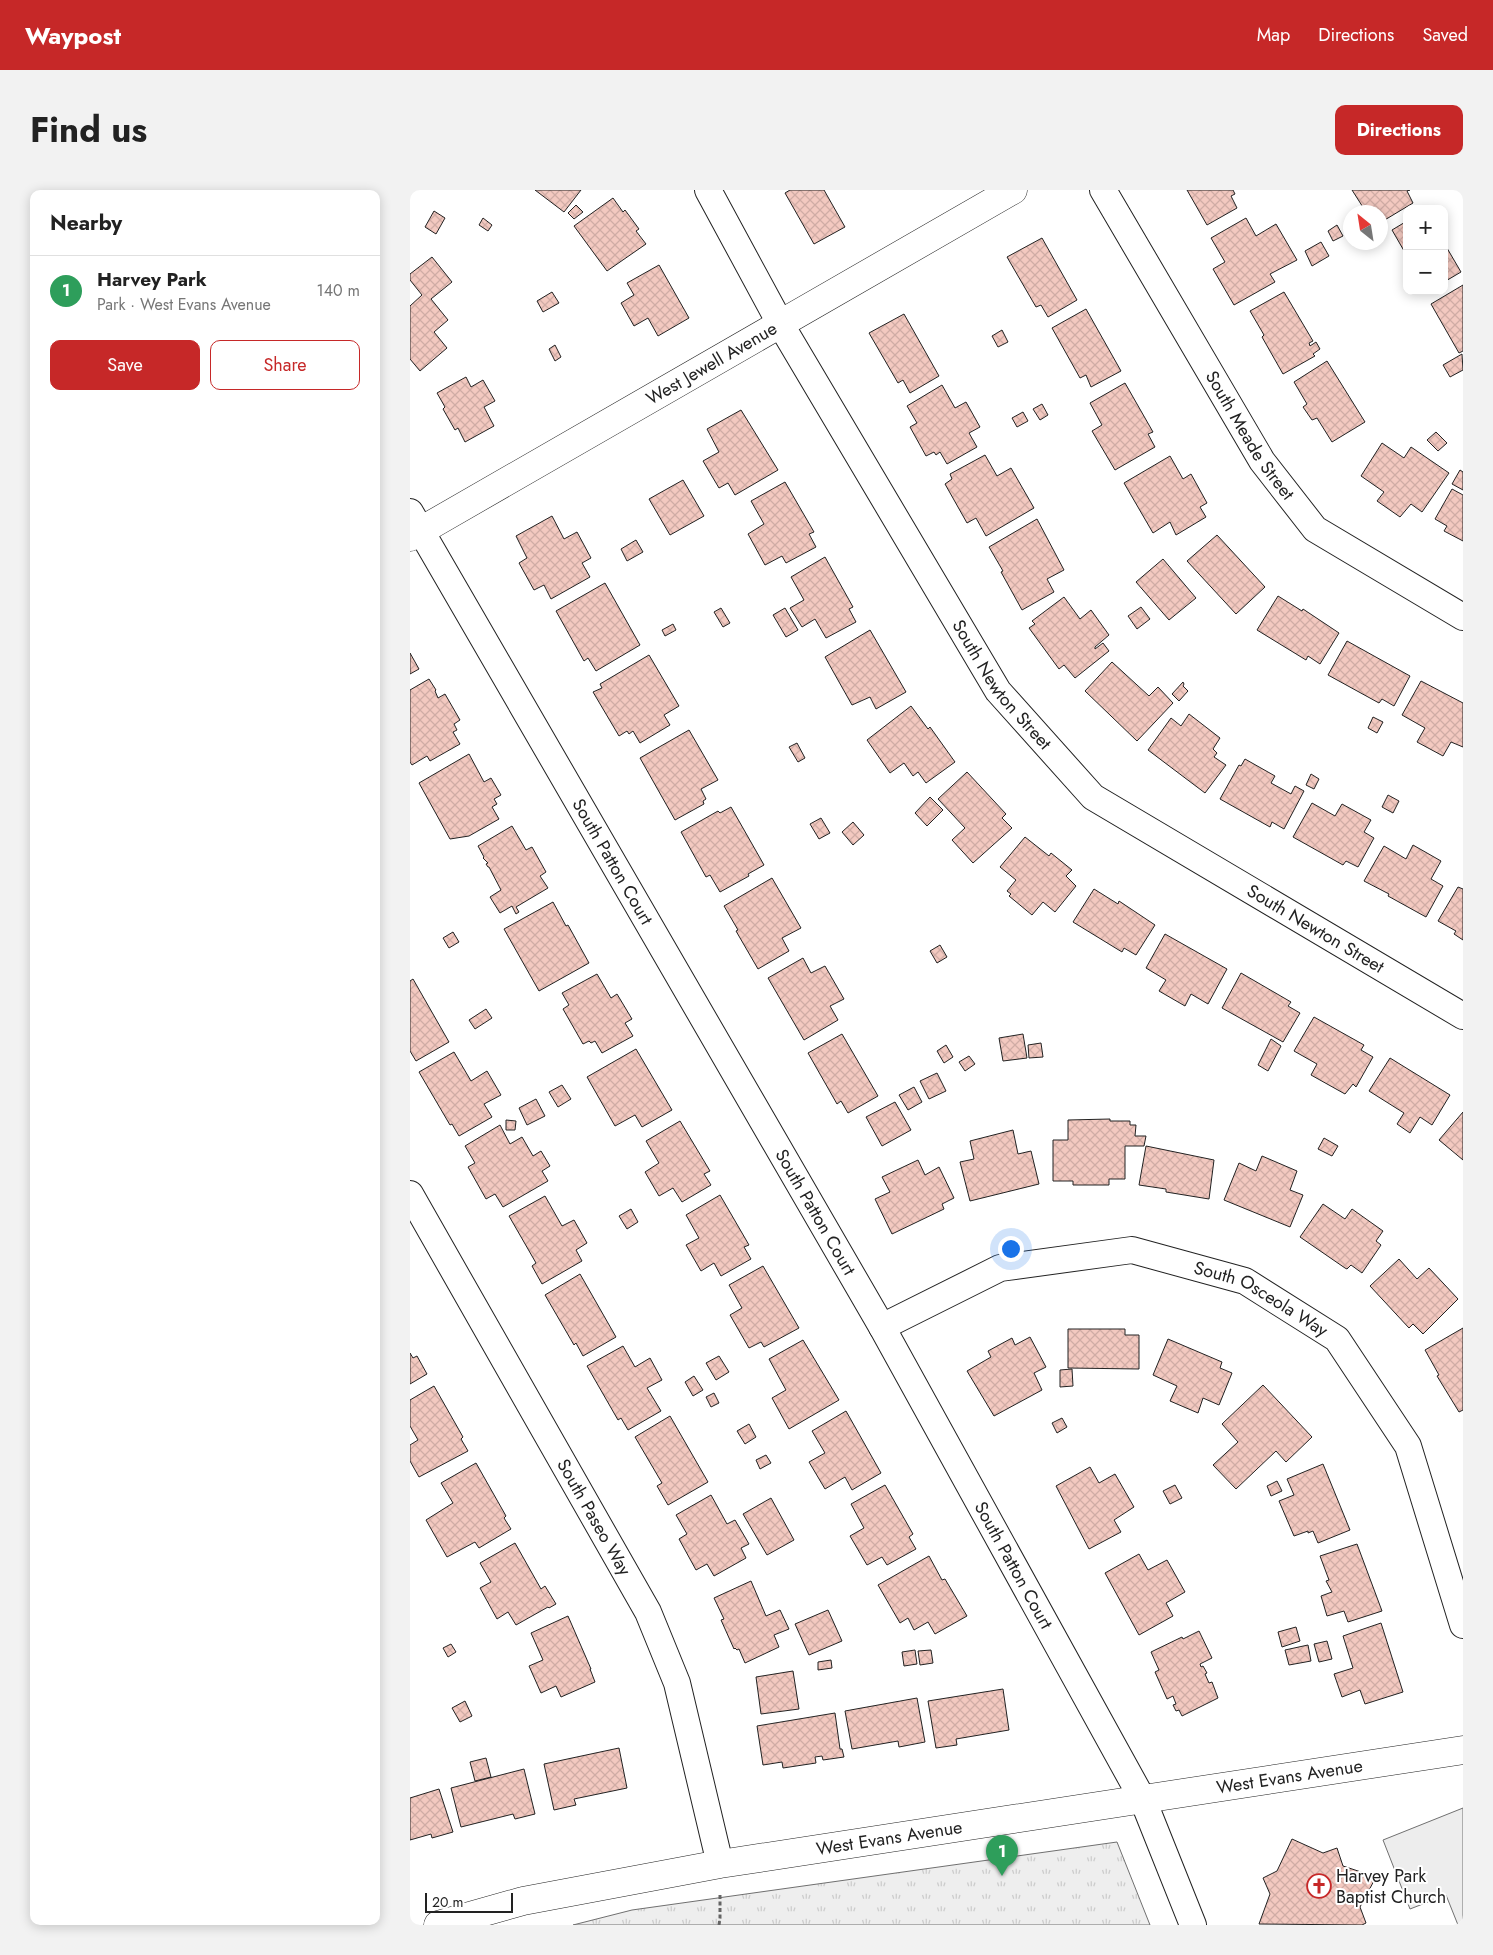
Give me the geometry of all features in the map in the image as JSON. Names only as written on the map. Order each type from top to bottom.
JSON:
[{"type":"main road","name":"West Jewell Avenue","points":[[414,527],[781,325],[1013,190]]},
{"type":"main road","name":"West Evans Avenue","points":[[438,1925],[523,1901],[720,1864],[1463,1750]]},
{"type":"street","name":"South Newton Street","points":[[708,190],[781,325],[998,691],[1093,797],[1463,1016]]},
{"type":"street","name":"South Meade Street","points":[[1103,190],[1262,462],[1315,529],[1463,617]]},
{"type":"street","name":"South Patton Court","points":[[414,527],[882,1327],[1143,1800],[1193,1925]]},
{"type":"street","name":"South Paseo Way","points":[[410,1194],[648,1612],[677,1683],[720,1864]]},
{"type":"street","name":"South Osceola Way","points":[[882,1327],[1000,1268],[1132,1250],[1245,1281],[1337,1339],[1408,1446],[1463,1625]]},
{"type":"green space","points":[[1117,1842],[1150,1925],[573,1925],[632,1910]]},
{"type":"shaded area","points":[[1463,1808],[1463,1925],[1458,1925],[1446,1895],[1410,1909],[1383,1840]]},
{"type":"building","points":[[535,190],[581,190],[564,212]]},
{"type":"building","points":[[790,190],[824,190],[845,227],[814,244],[785,193]]},
{"type":"building","points":[[1187,190],[1233,190],[1235,194],[1231,196],[1237,208],[1207,225]]},
{"type":"building","points":[[1352,190],[1410,190],[1407,191],[1413,203],[1403,205],[1403,209],[1388,218],[1388,205],[1362,205]]},
{"type":"building","points":[[613,198],[639,229],[636,231],[646,244],[607,271],[574,226]]},
{"type":"building","points":[[576,205],[583,212],[574,219],[568,213]]},
{"type":"building","points":[[434,211],[445,218],[436,234],[425,227]]},
{"type":"building","points":[[483,218],[492,225],[488,231],[479,225]]},
{"type":"building","points":[[1246,218],[1256,236],[1276,224],[1297,260],[1270,274],[1275,282],[1234,305],[1213,269],[1225,262],[1211,238]]},
{"type":"building","points":[[1403,223],[1403,249],[1392,230]]},
{"type":"building","points":[[1337,225],[1343,236],[1333,241],[1328,231]]},
{"type":"building","points":[[1042,238],[1077,300],[1048,317],[1041,305],[1036,307],[1007,257]]},
{"type":"building","points":[[1321,242],[1329,256],[1312,266],[1305,251]]},
{"type":"building","points":[[1448,250],[1461,272],[1448,280]]},
{"type":"building","points":[[432,257],[452,282],[431,299],[448,320],[434,332],[447,348],[420,371],[410,359],[410,306],[422,295],[410,280],[410,274]]},
{"type":"building","points":[[659,265],[689,318],[658,336],[648,318],[634,326],[621,303],[634,295],[627,283]]},
{"type":"building","points":[[1463,285],[1463,351],[1459,353],[1431,304]]},
{"type":"building","points":[[552,292],[559,303],[543,312],[537,301]]},
{"type":"building","points":[[1284,292],[1313,341],[1309,343],[1310,346],[1316,342],[1320,349],[1313,354],[1315,356],[1283,374],[1250,311]]},
{"type":"building","points":[[1086,309],[1121,371],[1091,387],[1086,375],[1080,378],[1052,328]]},
{"type":"building","points":[[904,314],[939,376],[910,393],[903,380],[898,383],[869,333]]},
{"type":"building","points":[[1002,330],[1008,342],[998,347],[992,336]]},
{"type":"building","points":[[555,345],[561,357],[555,361],[549,349]]},
{"type":"building","points":[[1462,354],[1463,370],[1450,377],[1443,365]]},
{"type":"building","points":[[1327,361],[1365,422],[1332,442],[1317,418],[1312,420],[1303,407],[1307,404],[1294,382]]},
{"type":"building","points":[[466,377],[471,387],[483,380],[495,401],[484,407],[494,426],[465,442],[458,428],[455,430],[443,409],[445,407],[437,393]]},
{"type":"building","points":[[1125,383],[1153,432],[1148,434],[1155,447],[1115,470],[1092,431],[1102,425],[1090,403]]},
{"type":"building","points":[[942,385],[955,408],[966,402],[980,427],[969,433],[977,447],[947,464],[940,452],[936,455],[934,452],[926,456],[910,427],[917,423],[907,406]]},
{"type":"building","points":[[1042,404],[1048,415],[1040,420],[1033,409]]},
{"type":"building","points":[[741,410],[778,470],[735,495],[728,483],[719,488],[703,461],[719,452],[707,429]]},
{"type":"building","points":[[1023,412],[1028,421],[1017,427],[1012,418]]},
{"type":"building","points":[[1436,432],[1447,443],[1438,451],[1427,440]]},
{"type":"building","points":[[1382,443],[1404,458],[1411,447],[1449,473],[1422,512],[1411,504],[1400,517],[1377,501],[1384,492],[1361,476]]},
{"type":"building","points":[[985,455],[997,476],[1011,468],[1034,508],[986,536],[976,518],[967,523],[945,484],[952,479],[950,474]]},
{"type":"building","points":[[1170,456],[1183,479],[1191,474],[1207,503],[1200,507],[1206,517],[1176,535],[1170,522],[1153,533],[1124,483]]},
{"type":"building","points":[[1460,470],[1463,472],[1463,490],[1452,484]]},
{"type":"building","points":[[683,480],[704,516],[670,535],[649,499]]},
{"type":"building","points":[[785,482],[814,532],[809,534],[816,547],[786,563],[782,556],[765,565],[748,534],[764,524],[751,501]]},
{"type":"building","points":[[1452,489],[1463,495],[1463,541],[1444,531],[1447,526],[1435,519]]},
{"type":"building","points":[[552,516],[564,539],[577,532],[591,558],[582,563],[590,577],[551,599],[544,585],[534,590],[519,563],[527,558],[516,536]]},
{"type":"building","points":[[1037,519],[1064,570],[1047,579],[1054,592],[1022,610],[989,547]]},
{"type":"building","points":[[1217,535],[1265,587],[1236,614],[1187,561]]},
{"type":"building","points":[[636,540],[643,552],[627,561],[621,549]]},
{"type":"building","points":[[825,557],[853,607],[849,609],[856,622],[826,638],[815,619],[802,627],[790,608],[804,600],[791,577]]},
{"type":"building","points":[[1163,559],[1196,598],[1169,620],[1136,582]]},
{"type":"building","points":[[605,583],[640,645],[596,671],[588,658],[584,661],[556,611]]},
{"type":"building","points":[[1278,596],[1302,611],[1303,609],[1339,633],[1320,664],[1308,656],[1306,660],[1257,630]]},
{"type":"building","points":[[1064,597],[1080,619],[1091,610],[1109,635],[1095,649],[1103,643],[1109,651],[1075,678],[1064,665],[1059,669],[1029,628],[1035,624],[1032,621]]},
{"type":"building","points":[[1141,607],[1150,619],[1137,629],[1128,616]]},
{"type":"building","points":[[721,608],[730,623],[723,627],[714,612]]},
{"type":"building","points":[[785,608],[798,630],[786,637],[773,615]]},
{"type":"building","points":[[673,624],[676,630],[665,636],[662,630]]},
{"type":"building","points":[[870,630],[906,692],[876,709],[870,697],[852,705],[825,657]]},
{"type":"building","points":[[1347,641],[1410,676],[1394,706],[1382,699],[1379,703],[1328,675]]},
{"type":"building","points":[[410,653],[419,669],[410,674]]},
{"type":"building","points":[[649,655],[679,706],[664,715],[670,725],[640,743],[633,731],[629,734],[627,731],[619,736],[593,692],[602,688],[600,684]]},
{"type":"building","points":[[1112,662],[1149,696],[1158,687],[1173,703],[1137,741],[1085,691]]},
{"type":"building","points":[[429,679],[436,690],[438,698],[445,694],[460,720],[454,724],[457,730],[453,732],[460,744],[430,761],[427,756],[412,765],[410,762],[410,690]]},
{"type":"building","points":[[1421,681],[1463,703],[1463,747],[1451,742],[1443,756],[1417,742],[1425,728],[1402,715]]},
{"type":"building","points":[[1183,682],[1183,686],[1188,691],[1179,701],[1172,694]]},
{"type":"building","points":[[911,706],[928,729],[930,727],[955,762],[926,783],[918,772],[913,776],[904,763],[890,773],[867,740]]},
{"type":"building","points":[[1189,714],[1220,738],[1213,749],[1217,753],[1214,757],[1226,765],[1205,793],[1148,750],[1171,718],[1181,726]]},
{"type":"building","points":[[1373,717],[1383,722],[1377,733],[1368,728]]},
{"type":"building","points":[[689,730],[718,780],[701,789],[706,799],[703,801],[704,804],[675,820],[640,758]]},
{"type":"building","points":[[797,743],[805,758],[798,762],[789,747]]},
{"type":"building","points":[[469,754],[484,782],[491,778],[501,795],[494,799],[497,804],[492,807],[499,819],[469,836],[450,839],[419,783]]},
{"type":"building","points":[[1245,759],[1275,776],[1271,783],[1291,794],[1295,786],[1304,791],[1284,829],[1272,822],[1270,827],[1220,799],[1239,765],[1241,766]]},
{"type":"building","points":[[967,772],[1006,814],[1002,818],[1012,828],[973,863],[952,840],[965,828],[938,799]]},
{"type":"building","points":[[1311,774],[1319,779],[1314,789],[1306,785]]},
{"type":"building","points":[[1388,795],[1399,801],[1393,813],[1382,807]]},
{"type":"building","points":[[930,797],[943,810],[927,826],[915,813]]},
{"type":"building","points":[[1312,803],[1335,816],[1342,804],[1371,820],[1364,832],[1374,838],[1358,867],[1346,861],[1343,865],[1293,837]]},
{"type":"building","points":[[731,807],[764,865],[748,874],[749,876],[720,892],[710,875],[706,877],[681,832],[718,811],[720,813]]},
{"type":"building","points":[[821,818],[830,833],[819,839],[810,824]]},
{"type":"building","points":[[853,822],[864,835],[853,845],[842,832]]},
{"type":"building","points":[[512,826],[526,850],[532,847],[546,872],[540,876],[548,888],[516,907],[519,912],[516,914],[512,906],[500,913],[490,897],[501,890],[478,846]]},
{"type":"building","points":[[1025,837],[1049,856],[1051,853],[1072,870],[1066,876],[1076,886],[1055,912],[1043,902],[1032,915],[1009,896],[1011,894],[1007,891],[1016,880],[1000,867]]},
{"type":"building","points":[[1413,845],[1441,861],[1431,879],[1443,886],[1426,917],[1364,881],[1384,846],[1406,859]]},
{"type":"building","points":[[772,878],[801,928],[782,938],[789,951],[758,969],[724,906]]},
{"type":"building","points":[[1458,887],[1463,889],[1463,940],[1454,934],[1456,931],[1438,921]]},
{"type":"building","points":[[1094,889],[1118,904],[1119,901],[1155,925],[1136,955],[1124,948],[1122,952],[1073,922]]},
{"type":"building","points":[[553,902],[589,963],[539,991],[504,929]]},
{"type":"building","points":[[453,932],[459,942],[449,948],[443,938]]},
{"type":"building","points":[[1165,934],[1227,969],[1208,1004],[1191,994],[1185,1006],[1159,991],[1166,980],[1146,968]]},
{"type":"building","points":[[940,945],[947,957],[937,963],[930,951]]},
{"type":"building","points":[[803,958],[811,973],[825,966],[844,999],[830,1006],[838,1020],[804,1040],[768,978]]},
{"type":"building","points":[[1241,973],[1291,1002],[1288,1006],[1300,1013],[1283,1042],[1222,1008]]},
{"type":"building","points":[[597,974],[611,998],[617,994],[632,1019],[625,1023],[633,1036],[602,1053],[595,1041],[583,1044],[563,1009],[569,1005],[562,993]]},
{"type":"building","points":[[413,979],[449,1042],[416,1061],[410,1051],[410,981]]},
{"type":"building","points":[[486,1009],[492,1018],[475,1029],[469,1020]]},
{"type":"building","points":[[1314,1017],[1364,1045],[1361,1050],[1373,1057],[1356,1087],[1353,1084],[1345,1094],[1311,1075],[1317,1064],[1294,1051]]},
{"type":"building","points":[[842,1034],[878,1096],[848,1113],[841,1101],[837,1104],[808,1053]]},
{"type":"building","points":[[1023,1034],[1027,1058],[1003,1061],[999,1038]]},
{"type":"building","points":[[1271,1039],[1281,1046],[1268,1071],[1258,1065]]},
{"type":"building","points":[[1041,1043],[1043,1057],[1029,1058],[1028,1045]]},
{"type":"building","points":[[946,1045],[953,1057],[944,1063],[937,1051]]},
{"type":"building","points":[[636,1049],[672,1110],[642,1127],[635,1115],[615,1126],[587,1077]]},
{"type":"building","points":[[454,1052],[471,1081],[487,1071],[501,1095],[484,1104],[492,1117],[459,1136],[452,1124],[450,1125],[419,1072]]},
{"type":"building","points":[[969,1056],[975,1064],[965,1071],[959,1062]]},
{"type":"building","points":[[1390,1058],[1450,1095],[1432,1125],[1420,1117],[1410,1133],[1397,1124],[1404,1113],[1369,1091]]},
{"type":"building","points":[[937,1073],[946,1091],[929,1099],[920,1081]]},
{"type":"building","points":[[562,1085],[571,1099],[558,1107],[549,1092]]},
{"type":"building","points":[[914,1087],[922,1102],[908,1110],[899,1095]]},
{"type":"building","points":[[536,1099],[545,1116],[527,1125],[519,1108]]},
{"type":"building","points":[[895,1102],[911,1130],[882,1146],[866,1117]]},
{"type":"building","points":[[1463,1112],[1463,1160],[1439,1140]]},
{"type":"building","points":[[1110,1119],[1110,1121],[1130,1121],[1130,1125],[1136,1125],[1135,1136],[1146,1136],[1144,1146],[1125,1146],[1125,1179],[1109,1179],[1109,1185],[1073,1185],[1073,1181],[1053,1181],[1053,1140],[1068,1140],[1068,1120]]},
{"type":"building","points":[[506,1120],[516,1121],[515,1130],[506,1130]]},
{"type":"building","points":[[680,1121],[710,1171],[704,1174],[711,1185],[682,1202],[673,1188],[659,1196],[645,1172],[659,1163],[646,1141]]},
{"type":"building","points":[[500,1125],[510,1144],[522,1137],[533,1156],[541,1151],[550,1166],[542,1171],[548,1181],[503,1207],[495,1194],[486,1199],[468,1167],[475,1163],[465,1146]]},
{"type":"building","points":[[1013,1130],[1018,1154],[1031,1151],[1039,1184],[970,1201],[960,1162],[974,1159],[970,1141]]},
{"type":"building","points":[[1324,1138],[1338,1146],[1332,1156],[1318,1149]]},
{"type":"building","points":[[1146,1146],[1214,1160],[1209,1199],[1166,1192],[1166,1189],[1139,1185]]},
{"type":"building","points":[[1262,1156],[1297,1171],[1290,1190],[1303,1195],[1290,1227],[1224,1200],[1239,1163],[1256,1171]]},
{"type":"building","points":[[918,1160],[925,1175],[939,1167],[954,1198],[942,1204],[944,1209],[892,1234],[875,1199],[890,1192],[882,1177]]},
{"type":"building","points":[[720,1195],[749,1245],[744,1247],[751,1259],[721,1276],[714,1263],[701,1271],[686,1245],[699,1238],[686,1215]]},
{"type":"building","points":[[545,1196],[562,1226],[574,1220],[587,1243],[576,1250],[582,1261],[542,1284],[532,1266],[536,1263],[509,1216]]},
{"type":"building","points":[[1323,1204],[1345,1219],[1352,1209],[1383,1231],[1376,1241],[1381,1245],[1362,1273],[1351,1265],[1347,1269],[1345,1268],[1300,1237]]},
{"type":"building","points":[[631,1209],[638,1222],[627,1229],[619,1216]]},
{"type":"building","points":[[1399,1259],[1417,1279],[1429,1268],[1458,1299],[1423,1334],[1413,1324],[1409,1328],[1370,1286]]},
{"type":"building","points":[[763,1266],[799,1328],[764,1347],[761,1342],[749,1348],[730,1315],[742,1308],[729,1285]]},
{"type":"building","points":[[580,1274],[616,1337],[583,1356],[576,1343],[574,1345],[545,1295]]},
{"type":"building","points":[[1463,1328],[1463,1410],[1459,1412],[1437,1376],[1439,1375],[1425,1350]]},
{"type":"building","points":[[1068,1329],[1125,1329],[1125,1335],[1139,1335],[1139,1369],[1068,1368]]},
{"type":"building","points":[[1030,1337],[1046,1367],[1034,1373],[1042,1390],[994,1416],[967,1371],[991,1357],[988,1351],[1012,1338],[1015,1345]]},
{"type":"building","points":[[1168,1339],[1222,1362],[1220,1368],[1232,1373],[1219,1405],[1203,1398],[1198,1413],[1170,1401],[1177,1386],[1153,1375]]},
{"type":"building","points":[[803,1340],[839,1400],[789,1429],[772,1398],[786,1390],[769,1359]]},
{"type":"building","points":[[623,1346],[635,1367],[650,1358],[662,1380],[647,1388],[661,1411],[628,1430],[621,1418],[618,1420],[587,1366]]},
{"type":"building","points":[[410,1353],[413,1358],[417,1356],[427,1374],[410,1384]]},
{"type":"building","points":[[719,1356],[729,1372],[716,1380],[706,1363]]},
{"type":"building","points":[[1072,1369],[1073,1386],[1060,1387],[1060,1370]]},
{"type":"building","points":[[694,1376],[703,1390],[693,1396],[685,1382]]},
{"type":"building","points":[[1263,1385],[1312,1437],[1286,1462],[1276,1451],[1236,1489],[1213,1465],[1238,1442],[1222,1424]]},
{"type":"building","points":[[434,1386],[463,1437],[461,1439],[468,1451],[419,1477],[410,1461],[410,1445],[418,1440],[410,1426],[410,1400]]},
{"type":"building","points":[[714,1393],[719,1403],[711,1407],[706,1397]]},
{"type":"building","points":[[846,1411],[881,1473],[852,1490],[845,1477],[825,1489],[809,1462],[825,1453],[812,1431]]},
{"type":"building","points":[[670,1416],[708,1482],[668,1505],[657,1486],[662,1483],[635,1437]]},
{"type":"building","points":[[1062,1418],[1067,1427],[1057,1433],[1052,1423]]},
{"type":"building","points":[[749,1424],[756,1437],[745,1444],[737,1431]]},
{"type":"building","points":[[766,1455],[771,1463],[760,1469],[756,1460]]},
{"type":"building","points":[[476,1463],[506,1516],[504,1518],[511,1529],[479,1548],[475,1542],[447,1557],[426,1520],[453,1503],[441,1483]]},
{"type":"building","points":[[1323,1464],[1350,1530],[1318,1543],[1313,1531],[1294,1536],[1279,1501],[1294,1495],[1287,1479]]},
{"type":"building","points":[[1090,1467],[1099,1483],[1115,1474],[1134,1507],[1114,1520],[1121,1532],[1089,1549],[1056,1486]]},
{"type":"building","points":[[1277,1481],[1282,1491],[1271,1496],[1267,1486]]},
{"type":"building","points":[[885,1485],[913,1534],[909,1537],[916,1549],[887,1565],[882,1557],[867,1565],[850,1536],[864,1528],[851,1504]]},
{"type":"building","points":[[1175,1485],[1182,1498],[1170,1504],[1163,1491]]},
{"type":"building","points":[[711,1495],[727,1524],[735,1520],[749,1544],[741,1548],[746,1558],[714,1576],[707,1564],[696,1570],[679,1539],[687,1534],[676,1515]]},
{"type":"building","points":[[771,1498],[794,1540],[767,1555],[743,1514]]},
{"type":"building","points":[[515,1543],[541,1589],[545,1586],[556,1604],[516,1625],[508,1612],[497,1619],[480,1588],[491,1582],[480,1563]]},
{"type":"building","points":[[1357,1544],[1382,1611],[1348,1622],[1344,1611],[1327,1616],[1321,1596],[1332,1592],[1326,1581],[1329,1580],[1320,1556]]},
{"type":"building","points":[[1139,1554],[1148,1570],[1167,1560],[1185,1592],[1166,1603],[1173,1616],[1139,1635],[1105,1573]]},
{"type":"building","points":[[929,1556],[942,1580],[945,1579],[967,1616],[935,1634],[928,1622],[914,1630],[908,1618],[900,1623],[878,1585]]},
{"type":"building","points":[[751,1581],[766,1616],[780,1610],[789,1629],[774,1635],[779,1647],[745,1663],[739,1649],[734,1649],[721,1620],[724,1619],[714,1598]]},
{"type":"building","points":[[828,1610],[842,1641],[809,1655],[795,1624]]},
{"type":"building","points":[[568,1616],[595,1682],[561,1697],[556,1686],[541,1693],[529,1666],[543,1660],[531,1633]]},
{"type":"building","points":[[1381,1623],[1403,1692],[1365,1704],[1360,1690],[1342,1697],[1334,1674],[1353,1668],[1343,1636]]},
{"type":"building","points":[[1296,1627],[1300,1641],[1282,1647],[1278,1632]]},
{"type":"building","points":[[1199,1631],[1212,1658],[1200,1664],[1207,1673],[1205,1674],[1209,1683],[1212,1682],[1218,1698],[1182,1716],[1173,1705],[1176,1704],[1173,1696],[1167,1699],[1155,1672],[1159,1670],[1151,1652]]},
{"type":"building","points":[[1327,1641],[1332,1659],[1319,1662],[1314,1644]]},
{"type":"building","points":[[451,1644],[456,1652],[448,1657],[443,1648]]},
{"type":"building","points":[[1308,1645],[1311,1661],[1289,1665],[1285,1650]]},
{"type":"building","points":[[915,1650],[917,1664],[904,1666],[902,1652]]},
{"type":"building","points":[[931,1650],[933,1663],[920,1665],[918,1651]]},
{"type":"building","points":[[831,1660],[832,1668],[818,1670],[818,1662]]},
{"type":"building","points":[[793,1671],[799,1709],[761,1714],[756,1677]]},
{"type":"building","points":[[1003,1689],[1009,1730],[956,1739],[957,1745],[936,1748],[928,1701]]},
{"type":"building","points":[[917,1698],[925,1742],[899,1747],[898,1741],[852,1749],[845,1711]]},
{"type":"building","points":[[465,1701],[472,1716],[460,1722],[452,1708]]},
{"type":"building","points":[[835,1713],[840,1749],[842,1749],[844,1757],[823,1760],[822,1756],[815,1757],[816,1763],[783,1768],[782,1762],[763,1765],[757,1726]]},
{"type":"building","points":[[619,1748],[627,1788],[574,1799],[576,1805],[554,1810],[544,1764]]},
{"type":"building","points":[[486,1758],[491,1777],[475,1781],[470,1762]]},
{"type":"building","points":[[524,1769],[535,1814],[515,1819],[513,1814],[461,1827],[451,1788]]},
{"type":"building","points":[[439,1789],[453,1832],[432,1838],[431,1834],[410,1840],[410,1798]]},
{"type":"building","name":"Harvey Park Baptist Church","points":[[1292,1839],[1323,1853],[1337,1848],[1343,1866],[1376,1877],[1360,1907],[1366,1923],[1362,1925],[1259,1924],[1270,1894],[1263,1878],[1277,1871]]},
{"type":"place","name":"Harvey Park","points":[[1002,1876]]},
{"type":"place","name":"Harvey Park Baptist Church","points":[[1319,1886]]}]
